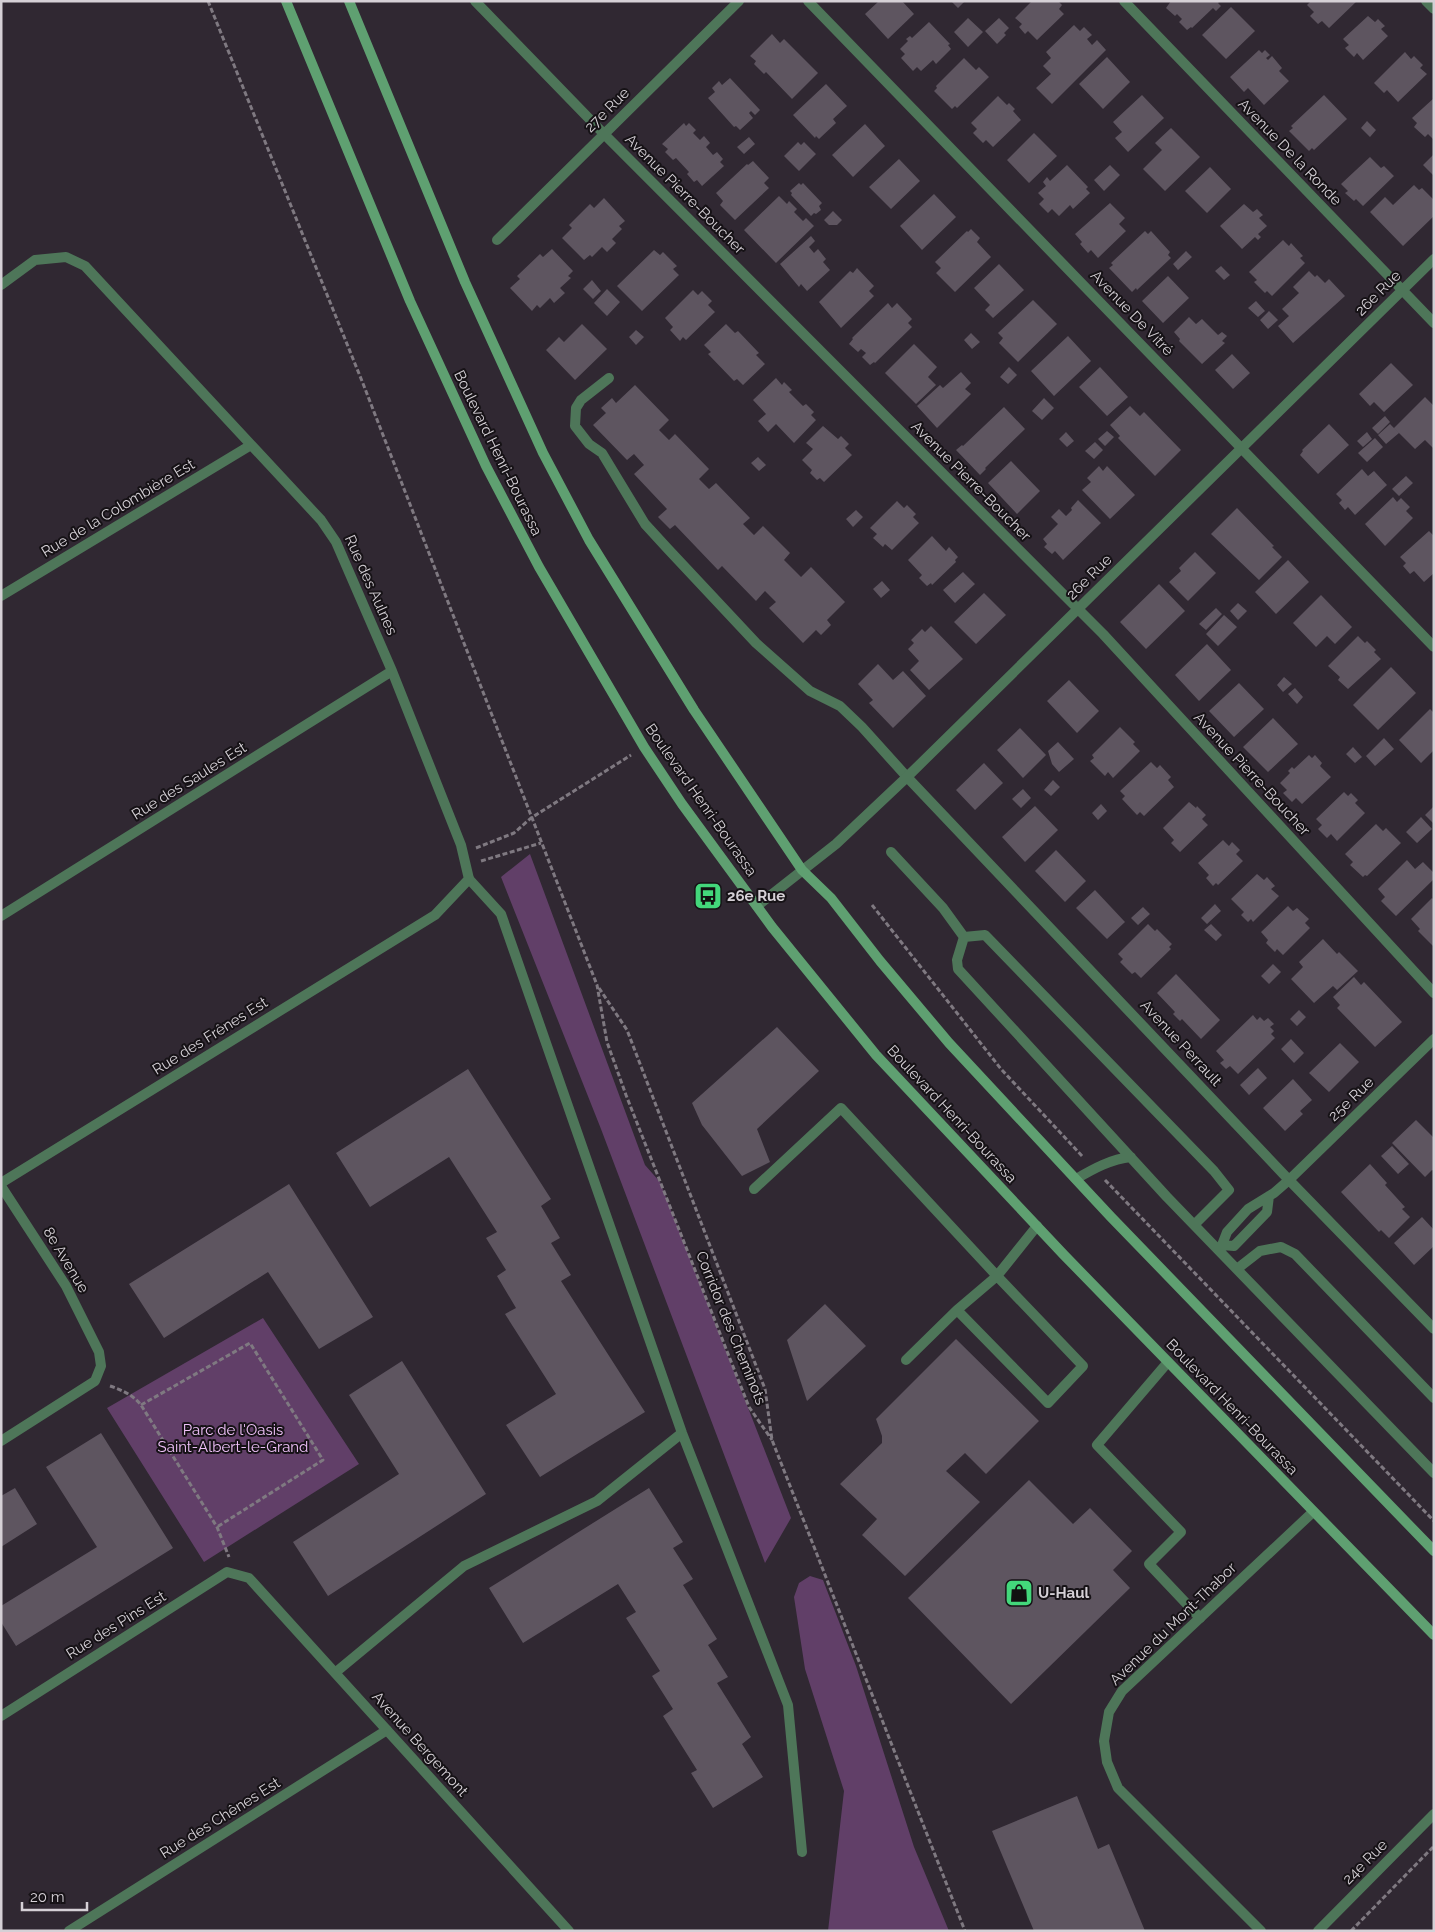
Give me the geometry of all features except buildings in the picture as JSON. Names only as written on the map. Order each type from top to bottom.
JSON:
[{"type":"main road","name":"Boulevard Henri-Bourassa","points":[[286,1],[410,302],[486,466],[539,567],[644,747],[682,804],[756,906],[876,1055],[1037,1226],[1434,1635]]},
{"type":"main road","points":[[349,1],[469,291],[543,453],[589,540],[694,710],[802,870],[831,898],[880,961],[949,1043],[1076,1179],[1434,1551]]},
{"type":"street","name":"Avenue Pierre-Boucher","points":[[475,1],[604,134],[1110,642],[1434,993]]},
{"type":"street","name":"27e Rue","points":[[497,240],[738,1]]},
{"type":"street","name":"Avenue De Vitré","points":[[808,1],[1434,647]]},
{"type":"street","name":"Avenue De la Ronde","points":[[1124,1],[1434,323]]},
{"type":"street","points":[[1426,1],[1434,9]]},
{"type":"street","name":"Rue des Aulnes","points":[[1,285],[35,260],[66,256],[84,266],[321,520],[336,542],[392,671],[463,853],[469,880]]},
{"type":"street","name":"26e Rue","points":[[756,906],[836,844],[907,777],[1434,259]]},
{"type":"street","name":"Avenue Perrault","points":[[609,378],[581,400],[576,408],[575,426],[589,444],[602,453],[645,524],[756,643],[810,691],[840,706],[862,727],[907,777],[1289,1180],[1434,1329]]},
{"type":"street","name":"Rue de la Colombière Est","points":[[1,596],[251,445]]},
{"type":"street","name":"Rue des Saules Est","points":[[1,916],[392,671]]},
{"type":"street","points":[[891,852],[943,908],[964,937]]},
{"type":"street","points":[[469,880],[501,914],[682,1434],[788,1705],[802,1852]]},
{"type":"street","name":"Rue des Frênes Est","points":[[1,1184],[435,915],[469,880]]},
{"type":"street","points":[[964,937],[985,934],[1229,1190],[1194,1225]]},
{"type":"street","points":[[964,937],[957,960],[958,969],[1194,1225],[1220,1247],[1237,1269],[1434,1474]]},
{"type":"street","name":"25e Rue","points":[[1220,1247],[1227,1232],[1248,1209],[1269,1196],[1289,1180],[1434,1039]]},
{"type":"street","points":[[754,1189],[841,1108],[1083,1366],[1048,1403],[957,1310]]},
{"type":"street","points":[[1076,1179],[1094,1168],[1122,1158],[1131,1157]]},
{"type":"street","name":"8e Avenue","points":[[1,1184],[66,1286],[99,1352],[101,1366],[95,1380]]},
{"type":"street","points":[[1220,1247],[1234,1246],[1263,1217],[1267,1212],[1269,1196]]},
{"type":"street","points":[[906,1360],[957,1310],[997,1276],[1037,1226]]},
{"type":"street","points":[[1237,1269],[1260,1251],[1281,1247],[1295,1254],[1434,1398]]},
{"type":"street","points":[[1168,1362],[1097,1445],[1181,1532],[1149,1564],[1200,1618]]},
{"type":"street","points":[[1,1441],[95,1380]]},
{"type":"street","points":[[336,1672],[464,1566],[596,1501],[682,1434]]},
{"type":"street","name":"Avenue du Mont-Thabor","points":[[1261,1931],[1118,1788],[1107,1762],[1104,1741],[1109,1712],[1122,1691],[1313,1512]]},
{"type":"street","name":"Avenue Bergemont","points":[[227,1572],[249,1578],[569,1931]]},
{"type":"street","name":"Rue des Pins Est","points":[[1,1716],[227,1572]]},
{"type":"street","name":"Rue des Chênes Est","points":[[69,1931],[387,1730]]},
{"type":"street","name":"24e Rue","points":[[1318,1931],[1434,1814]]},
{"type":"path","points":[[208,1],[362,380],[597,985]]},
{"type":"path","points":[[463,853],[514,833],[531,818],[644,747]]},
{"type":"path","points":[[466,865],[541,843]]},
{"type":"path","points":[[872,905],[1001,1070],[1434,1521]]},
{"type":"path","name":"Corridor des Cheminots","points":[[597,985],[627,1030],[766,1389],[772,1440]]},
{"type":"path","name":"Corridor des Cheminots","points":[[597,985],[607,1042],[626,1095],[749,1407],[772,1440]]},
{"type":"path","points":[[140,1405],[250,1343],[323,1460],[217,1527]]},
{"type":"path","points":[[95,1380],[121,1390],[136,1399],[217,1527],[229,1555],[227,1572]]},
{"type":"path","points":[[772,1440],[966,1931]]},
{"type":"path","points":[[1351,1931],[1434,1846]]},
{"type":"green space","points":[[530,854],[645,1165],[660,1182],[791,1518],[765,1563],[601,1129],[501,877]]},
{"type":"green space","name":"Parc de l'Oasis Saint-Albert-le-Grand","points":[[263,1318],[359,1464],[204,1562],[107,1408]]},
{"type":"green space","points":[[810,1576],[823,1580],[856,1666],[914,1847],[949,1931],[828,1931],[844,1791],[805,1669],[794,1597],[799,1583]]},
{"type":"place","name":"26e Rue","points":[[708,896]]},
{"type":"place","name":"U-Haul","points":[[1019,1593]]}]
